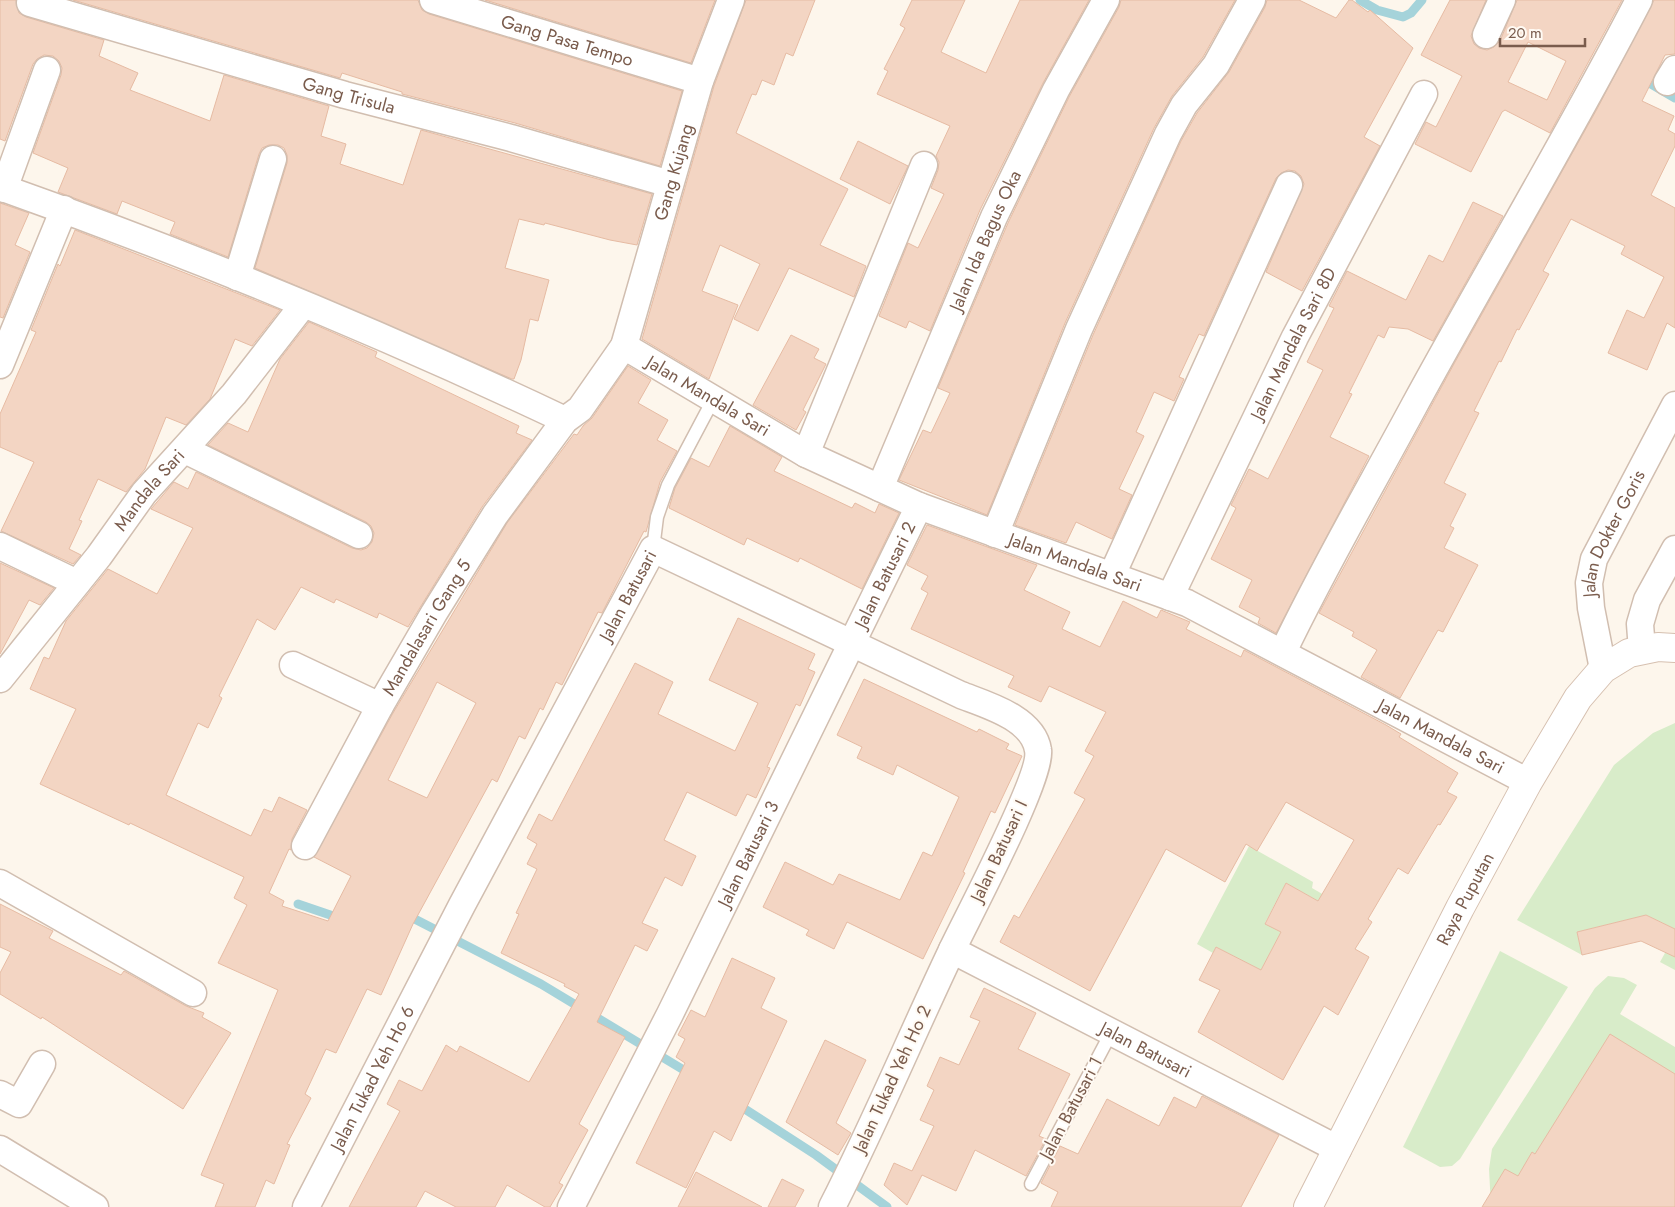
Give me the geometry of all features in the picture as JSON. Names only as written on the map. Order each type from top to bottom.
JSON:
[{"type":"main road","name":"Raya Puputan","points":[[1308,1207],[1363,1096],[1528,782],[1578,698],[1602,669],[1629,653],[1658,647],[1675,648]]},
{"type":"street","name":"Gang Pasa Tempo","points":[[434,0],[700,81]]},
{"type":"street","name":"Gang Kujang","points":[[624,346],[700,81],[732,0]]},
{"type":"street","name":"Jalan Ida Bagus Oka","points":[[880,488],[994,217],[1056,90],[1106,0]]},
{"type":"street","points":[[995,534],[1079,329],[1168,134],[1184,105],[1216,65],[1252,0]]},
{"type":"street","points":[[1283,652],[1309,597],[1448,341],[1599,78],[1639,0]]},
{"type":"street","name":"Gang Trisula","points":[[30,3],[345,95],[511,138],[670,184]]},
{"type":"street","points":[[47,70],[2,188],[64,209],[237,277],[418,352],[565,420],[580,409],[624,346]]},
{"type":"street","name":"Jalan Mandala Sari 8D","points":[[1170,596],[1295,337],[1424,94]]},
{"type":"street","points":[[237,277],[273,159]]},
{"type":"street","points":[[806,454],[924,165]]},
{"type":"street","points":[[1112,574],[1289,185]]},
{"type":"street","points":[[0,364],[64,209]]},
{"type":"street","name":"Mandala Sari","points":[[0,679],[77,583],[144,493],[234,394],[303,305]]},
{"type":"street","name":"Jalan Mandala Sari","points":[[624,346],[806,454],[919,506],[1170,596],[1283,652],[1528,782]]},
{"type":"street","name":"Jalan Dokter Goris","points":[[1602,669],[1589,583],[1594,559],[1675,405]]},
{"type":"street","name":"Mandalasari Gang 5","points":[[305,846],[380,706],[495,515],[565,420]]},
{"type":"street","points":[[185,450],[360,535]]},
{"type":"street","name":"Jalan Batusari 2","points":[[852,643],[919,506]]},
{"type":"street","points":[[0,546],[77,583]]},
{"type":"street","name":"Jalan Batusari","points":[[439,950],[653,548],[1019,722],[1032,734],[1038,749]]},
{"type":"street","points":[[1642,650],[1640,624],[1647,600],[1675,549]]},
{"type":"street","name":"Jalan Batusari 3","points":[[571,1207],[670,1014],[852,643]]},
{"type":"street","points":[[293,665],[380,706]]},
{"type":"street","name":"Jalan Batusari I","points":[[952,950],[1034,774],[1038,760],[1038,749]]},
{"type":"street","points":[[0,884],[193,993]]},
{"type":"street","name":"Jalan Tukad Yeh Ho 6","points":[[306,1207],[439,950]]},
{"type":"street","name":"Jalan Batusari","points":[[952,950],[1338,1149]]},
{"type":"street","name":"Jalan Tukad Yeh Ho 2","points":[[834,1203],[952,950]]},
{"type":"street","points":[[0,1094],[19,1104],[42,1064]]},
{"type":"street","points":[[0,1149],[95,1207]]},
{"type":"lane","points":[[653,548],[656,517],[668,485],[713,400]]},
{"type":"lane","name":"Jalan Batusari 1","points":[[1031,1184],[1111,1033]]},
{"type":"green space","points":[[1675,723],[1675,929],[1646,915],[1577,932],[1582,955],[1517,920],[1614,765],[1653,733]]},
{"type":"green space","points":[[1249,846],[1313,882],[1312,888],[1324,895],[1320,902],[1286,883],[1265,923],[1281,932],[1261,970],[1216,947],[1213,953],[1197,944]]},
{"type":"green space","points":[[1675,935],[1675,970],[1660,962]]},
{"type":"green space","points":[[1500,951],[1568,987],[1460,1159],[1452,1166],[1440,1167],[1403,1147]]},
{"type":"green space","points":[[1608,976],[1624,978],[1637,985],[1620,1014],[1675,1047],[1675,1207],[1491,1207],[1489,1169],[1492,1149],[1595,988]]},
{"type":"building","points":[[0,0],[16,0],[19,13],[26,17],[104,40],[99,56],[138,73],[130,90],[210,121],[224,75],[329,106],[321,136],[346,144],[340,164],[403,185],[421,130],[652,194],[637,245],[545,223],[544,225],[519,219],[505,268],[549,280],[538,321],[530,319],[521,360],[514,379],[512,379],[255,268],[287,163],[287,155],[284,148],[278,145],[269,145],[262,148],[259,154],[228,257],[170,234],[175,222],[122,201],[117,214],[58,192],[68,168],[33,153],[61,75],[62,68],[59,61],[53,56],[44,55],[33,64],[5,141],[0,139]]},
{"type":"building","points":[[73,0],[418,0],[422,10],[429,14],[682,91],[660,166],[515,123],[402,94],[402,92],[342,73],[340,78]]},
{"type":"building","points":[[485,0],[715,0],[691,63]]},
{"type":"building","points":[[746,0],[815,0],[793,56],[786,53],[774,85],[762,80],[756,95],[752,94],[736,133],[848,189],[820,245],[866,266],[854,297],[789,268],[758,331],[734,319],[760,264],[720,245],[702,291],[738,305],[709,379],[642,339],[714,86]]},
{"type":"building","points":[[912,0],[965,0],[941,52],[986,73],[1020,0],[1089,0],[1043,83],[980,210],[930,331],[909,321],[906,328],[879,316],[908,243],[918,248],[944,194],[931,188],[938,170],[939,162],[936,156],[950,126],[877,94],[888,71],[884,69],[905,28],[900,25]]},
{"type":"building","points":[[1121,0],[1235,0],[1203,57],[1172,96],[1154,128],[1065,323],[987,515],[899,480],[923,430],[931,433],[950,393],[938,388],[1008,223],[1069,97],[1119,7]]},
{"type":"building","points":[[1267,0],[1299,0],[1336,18],[1349,0],[1352,0],[1368,12],[1370,10],[1413,48],[1364,137],[1380,146],[1302,291],[1266,272],[1304,184],[1301,176],[1295,171],[1288,170],[1276,178],[1204,336],[1199,334],[1179,377],[1184,379],[1174,401],[1154,392],[1136,432],[1144,436],[1119,489],[1132,495],[1112,539],[1076,522],[1066,543],[1015,525],[1093,335],[1181,141],[1197,113],[1229,72]]},
{"type":"building","points":[[1450,0],[1486,0],[1471,36],[1474,44],[1479,48],[1487,50],[1494,47],[1500,41],[1517,0],[1622,0],[1550,133],[1505,110],[1502,112],[1471,172],[1415,144],[1426,122],[1436,127],[1462,76],[1421,55]],"holes":[[[1528,42],[1566,61],[1547,100],[1508,82]]]},
{"type":"building","points":[[1654,0],[1675,0],[1675,54],[1665,55],[1642,101],[1674,116],[1668,130],[1675,134],[1675,146],[1651,195],[1675,208],[1675,328],[1667,323],[1647,370],[1608,353],[1627,310],[1644,318],[1664,277],[1621,254],[1625,246],[1571,219],[1543,271],[1549,274],[1519,330],[1517,329],[1501,362],[1499,361],[1474,411],[1479,413],[1444,483],[1466,494],[1450,526],[1454,528],[1444,548],[1478,565],[1443,632],[1438,630],[1400,698],[1361,677],[1377,650],[1352,636],[1354,632],[1319,613],[1455,362],[1597,109]]},
{"type":"building","points":[[858,141],[908,166],[890,204],[840,179]]},
{"type":"building","points":[[1473,202],[1503,216],[1433,341],[1408,329],[1389,327],[1384,338],[1378,335],[1349,393],[1352,394],[1330,437],[1369,456],[1276,633],[1258,623],[1260,618],[1239,607],[1252,580],[1211,559],[1236,508],[1231,505],[1249,469],[1268,479],[1323,370],[1307,362],[1334,308],[1329,306],[1347,271],[1406,300],[1429,255],[1443,262]]},
{"type":"building","points":[[0,203],[29,213],[15,245],[30,252],[3,318],[0,317]]},
{"type":"building","points":[[75,230],[280,310],[252,346],[235,339],[210,399],[186,425],[166,417],[145,469],[126,492],[98,479],[79,520],[82,521],[69,549],[81,555],[73,564],[1,531],[34,462],[0,447],[0,414],[36,332],[31,330],[58,264],[60,266]]},
{"type":"building","points":[[309,322],[377,352],[375,357],[519,426],[516,433],[532,440],[482,507],[408,627],[379,613],[377,618],[336,599],[334,603],[301,587],[275,630],[257,619],[219,696],[222,698],[208,728],[198,723],[166,795],[251,836],[264,809],[272,812],[279,797],[307,810],[292,839],[291,850],[289,849],[269,893],[284,901],[282,906],[328,921],[351,876],[314,857],[393,713],[507,523],[574,434],[577,435],[592,418],[628,366],[651,380],[638,403],[668,420],[657,440],[677,451],[660,482],[646,532],[644,531],[602,613],[598,612],[562,685],[556,682],[543,710],[540,708],[525,739],[519,736],[497,782],[492,779],[413,924],[381,995],[367,989],[336,1053],[326,1049],[305,1094],[311,1098],[287,1144],[290,1145],[274,1184],[266,1180],[255,1207],[215,1207],[224,1184],[201,1175],[278,990],[218,963],[247,905],[234,898],[244,877],[130,823],[129,825],[40,784],[76,709],[30,689],[44,657],[49,659],[66,621],[108,569],[157,594],[193,528],[151,509],[174,482],[188,489],[196,472],[352,548],[361,550],[367,548],[372,542],[374,533],[371,526],[366,522],[208,445],[228,423],[248,432],[280,359]],"holes":[[[437,682],[476,703],[427,798],[388,780]]]},
{"type":"building","points":[[791,335],[819,349],[814,358],[826,364],[803,410],[806,412],[796,430],[753,405]]},
{"type":"building","points":[[730,426],[782,457],[774,471],[852,508],[855,503],[875,513],[879,504],[899,513],[862,589],[800,558],[798,562],[747,538],[744,545],[669,508],[675,488],[691,458],[709,467]]},
{"type":"building","points":[[927,525],[1037,565],[1024,590],[1070,612],[1062,629],[1100,647],[1123,601],[1157,618],[1161,610],[1190,622],[1186,629],[1241,657],[1244,650],[1386,725],[1401,734],[1399,737],[1458,773],[1447,792],[1457,797],[1440,825],[1438,824],[1408,874],[1398,868],[1368,919],[1372,922],[1355,949],[1369,957],[1338,1015],[1324,1006],[1283,1080],[1198,1032],[1220,990],[1199,980],[1216,947],[1261,970],[1281,932],[1265,924],[1286,883],[1318,901],[1354,840],[1286,802],[1257,851],[1246,844],[1225,882],[1166,849],[1090,991],[1000,942],[1014,915],[1019,918],[1085,799],[1074,793],[1094,756],[1085,751],[1106,712],[1049,686],[1041,702],[1008,687],[1014,676],[911,629],[928,593],[921,589],[928,576],[907,565]]},
{"type":"building","points":[[0,563],[54,588],[40,605],[29,600],[0,654]]},
{"type":"building","points":[[738,618],[815,654],[808,669],[815,672],[800,706],[796,704],[767,767],[770,768],[756,798],[747,794],[736,816],[687,792],[664,840],[696,856],[682,886],[665,877],[642,923],[658,930],[647,951],[635,945],[597,1022],[625,1037],[579,1124],[588,1130],[559,1183],[563,1185],[550,1207],[545,1207],[507,1185],[495,1207],[456,1207],[425,1191],[416,1207],[349,1207],[400,1111],[387,1104],[399,1080],[422,1091],[446,1045],[457,1052],[460,1046],[529,1082],[579,994],[564,986],[565,984],[501,953],[519,914],[516,913],[537,869],[527,864],[537,844],[527,838],[539,814],[552,821],[635,663],[673,682],[658,714],[735,751],[758,703],[709,680]]},
{"type":"building","points":[[864,679],[977,732],[979,729],[1009,744],[1006,749],[1022,756],[995,813],[991,811],[963,872],[965,873],[923,959],[847,922],[834,949],[806,935],[809,930],[763,907],[785,862],[833,885],[839,874],[900,900],[923,852],[932,856],[959,797],[897,765],[893,775],[857,758],[862,747],[837,735]]},
{"type":"building","points":[[0,904],[53,931],[49,938],[121,975],[124,971],[186,1006],[204,1013],[202,1017],[231,1033],[183,1109],[42,1017],[41,1019],[0,994],[0,973],[11,952],[0,947]]},
{"type":"building","points":[[1646,915],[1675,929],[1675,957],[1641,941],[1582,955],[1577,932]]},
{"type":"building","points":[[732,958],[775,978],[761,1008],[787,1021],[731,1141],[714,1131],[686,1188],[636,1163],[685,1063],[676,1057],[685,1039],[678,1035],[691,1010],[705,1017]]},
{"type":"building","points":[[984,988],[1036,1013],[1018,1049],[1070,1074],[1039,1136],[1046,1139],[1026,1176],[975,1150],[956,1191],[922,1175],[907,1205],[884,1185],[894,1163],[912,1171],[934,1126],[920,1120],[934,1090],[927,1086],[940,1057],[959,1065],[980,1021],[970,1017]]},
{"type":"building","points":[[1610,1034],[1675,1074],[1675,1207],[1482,1207],[1505,1169],[1518,1176],[1532,1152],[1535,1154]]},
{"type":"building","points":[[825,1040],[866,1060],[836,1123],[851,1133],[838,1155],[786,1122]]},
{"type":"building","points":[[1202,1096],[1279,1135],[1241,1207],[1051,1207],[1058,1192],[1041,1183],[1060,1146],[1078,1154],[1107,1099],[1159,1126],[1174,1097],[1196,1108]]},
{"type":"building","points":[[696,1172],[762,1207],[678,1207]]},
{"type":"building","points":[[782,1179],[804,1190],[795,1207],[768,1207]]},
{"type":"waterway","points":[[1360,0],[1377,10],[1403,17],[1411,13],[1422,0]]},
{"type":"waterway","points":[[1641,78],[1675,98]]},
{"type":"waterway","points":[[298,904],[342,919]]},
{"type":"waterway","points":[[405,914],[541,984],[692,1075]]},
{"type":"waterway","points":[[737,1104],[816,1155],[887,1207]]}]
